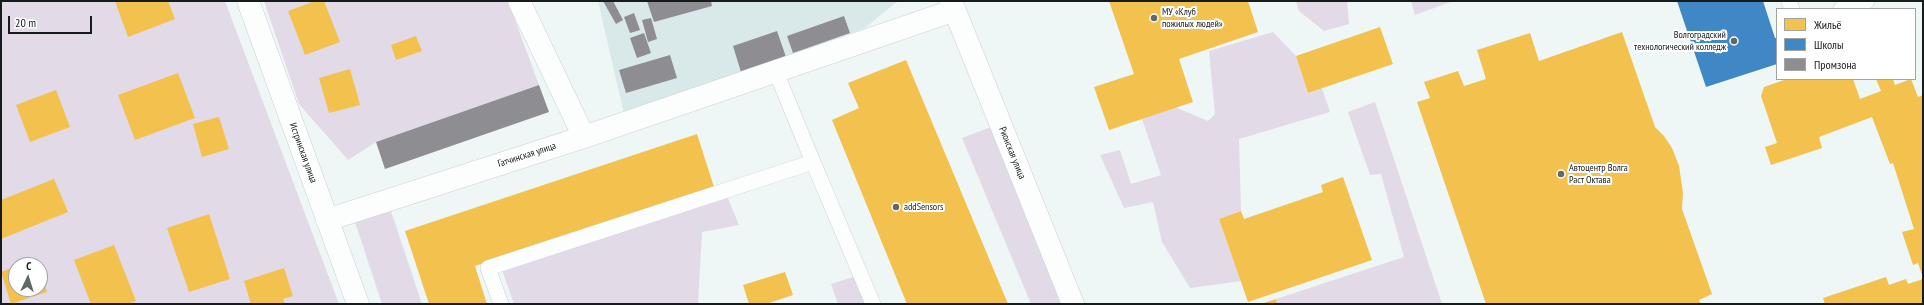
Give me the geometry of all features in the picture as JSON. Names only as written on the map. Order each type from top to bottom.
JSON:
[{"type":"street","name":"Истринская улица","points":[[248,1],[358,304]]},
{"type":"street","points":[[519,1],[584,137]]},
{"type":"street","name":"Гатчинская улица","points":[[327,220],[584,137],[776,72],[953,5]]},
{"type":"street","name":"Рионская улица","points":[[953,5],[1073,304]]},
{"type":"lane","points":[[1844,8],[1867,1]]},
{"type":"lane","points":[[776,72],[873,304]]},
{"type":"lane","points":[[501,304],[488,268],[813,162]]},
{"type":"shaded area","points":[[1,1],[225,1],[339,304],[1,304]]},
{"type":"shaded area","points":[[264,1],[508,1],[539,85],[376,142],[348,160],[299,104]]},
{"type":"shaded area","points":[[598,1],[898,1],[865,28],[624,114]]},
{"type":"shaded area","points":[[1296,1],[1347,1],[1349,24],[1324,31],[1299,11]]},
{"type":"shaded area","points":[[1411,1],[1453,1],[1415,15]]},
{"type":"shaded area","points":[[1273,32],[1296,56],[1308,93],[1322,88],[1330,112],[1239,139],[1241,211],[1219,219],[1241,281],[1190,288],[1162,242],[1153,202],[1124,208],[1100,155],[1120,150],[1131,184],[1161,175],[1142,119],[1175,107],[1208,121],[1215,114],[1209,51]]},
{"type":"shaded area","points":[[1375,102],[1442,304],[1277,304],[1276,299],[1404,257],[1381,174],[1370,175],[1348,112]]},
{"type":"shaded area","points":[[994,126],[1069,304],[1031,304],[962,138]]},
{"type":"shaded area","points":[[727,196],[739,225],[702,232],[698,304],[514,304],[501,267]]},
{"type":"shaded area","points":[[391,211],[422,304],[382,304],[355,222]]},
{"type":"shaded area","points":[[859,275],[870,304],[838,304],[831,284]]},
{"type":"building: Жильё","points":[[115,1],[168,1],[175,19],[128,37]]},
{"type":"building: Жильё","points":[[315,1],[324,1],[340,42],[305,55],[288,11]]},
{"type":"building: Жильё","name":"МУ «Клуб пожилых людей»","points":[[1109,1],[1248,1],[1258,32],[1179,59],[1193,102],[1109,130],[1094,87],[1134,74]]},
{"type":"building: Жильё","points":[[1380,27],[1393,64],[1308,93],[1296,56]]},
{"type":"building: Жильё","name":"Автоцентр Волга Раст Октава","points":[[1622,32],[1655,127],[1664,136],[1672,148],[1679,166],[1683,193],[1682,209],[1712,294],[1699,300],[1701,304],[1486,304],[1417,102],[1430,98],[1424,82],[1458,71],[1464,86],[1486,79],[1477,50],[1530,33],[1539,61]]},
{"type":"building: Жильё","points":[[416,36],[422,51],[396,60],[391,45]]},
{"type":"building: Жильё","points":[[906,60],[1008,304],[907,304],[832,120],[859,108],[848,83]]},
{"type":"building: Жильё","points":[[350,69],[360,105],[329,113],[319,78]]},
{"type":"building: Жильё","points":[[178,73],[195,118],[135,140],[118,95]]},
{"type":"building: Жильё","points":[[1784,80],[1853,80],[1860,99],[1881,91],[1876,80],[1893,80],[1895,85],[1911,80],[1918,97],[1923,95],[1923,278],[1918,263],[1913,265],[1902,232],[1914,229],[1893,163],[1890,164],[1872,117],[1819,137],[1822,148],[1771,165],[1765,147],[1777,143],[1761,96],[1764,87]]},
{"type":"building: Жильё","points":[[56,90],[70,127],[30,142],[16,105]]},
{"type":"building: Жильё","points":[[219,117],[229,149],[202,157],[193,124]]},
{"type":"building: Жильё","points":[[697,134],[714,187],[475,266],[487,304],[429,304],[405,231]]},
{"type":"building: Жильё","points":[[1343,177],[1372,260],[1248,302],[1219,219],[1241,211],[1244,219],[1323,192],[1321,185]]},
{"type":"building: Жильё","points":[[54,179],[68,212],[1,239],[1,200]]},
{"type":"building: Жильё","points":[[209,214],[230,279],[189,292],[167,228]]},
{"type":"building: Жильё","points":[[114,245],[136,301],[128,304],[91,304],[74,260]]},
{"type":"building: Жильё","points":[[284,268],[293,296],[283,299],[285,304],[251,304],[244,281]]},
{"type":"building: Жильё","points":[[8,269],[8,294],[1,272]]},
{"type":"building: Жильё","points":[[785,272],[793,295],[766,304],[749,304],[743,285]]},
{"type":"building: Жильё","points":[[1886,277],[1889,285],[1906,279],[1908,284],[1923,279],[1923,304],[1825,304],[1823,298]]},
{"type":"building: Жильё","points":[[9,297],[32,297],[11,304]]},
{"type":"building: Жильё","points":[[1276,299],[1277,304],[1261,304]]},
{"type":"building: Школы","name":"Волгоградский технологический колледж","points":[[1677,1],[1763,1],[1776,38],[1776,64],[1706,87]]},
{"type":"building: Промзона","points":[[603,1],[613,1],[623,20],[616,24]]},
{"type":"building: Промзона","points":[[647,1],[711,1],[712,6],[654,22]]},
{"type":"building: Промзона","points":[[634,13],[640,30],[630,33],[624,17]]},
{"type":"building: Промзона","points":[[844,16],[850,33],[793,53],[787,36]]},
{"type":"building: Промзона","points":[[651,18],[657,39],[648,42],[642,20]]},
{"type":"building: Промзона","points":[[777,31],[786,57],[741,72],[733,46]]},
{"type":"building: Промзона","points":[[644,33],[651,53],[637,58],[630,38]]},
{"type":"building: Промзона","points":[[670,55],[677,78],[626,93],[619,70]]},
{"type":"building: Промзона","points":[[539,85],[549,112],[385,169],[376,142]]},
{"type":"place","name":"МУ «Клуб пожилых людей»","points":[[1154,18]]},
{"type":"place","name":"Волгоградский технологический колледж","points":[[1734,41]]},
{"type":"place","name":"Автоцентр Волга Раст Октава","points":[[1561,174]]},
{"type":"place","name":"addSensors","points":[[896,207]]}]
